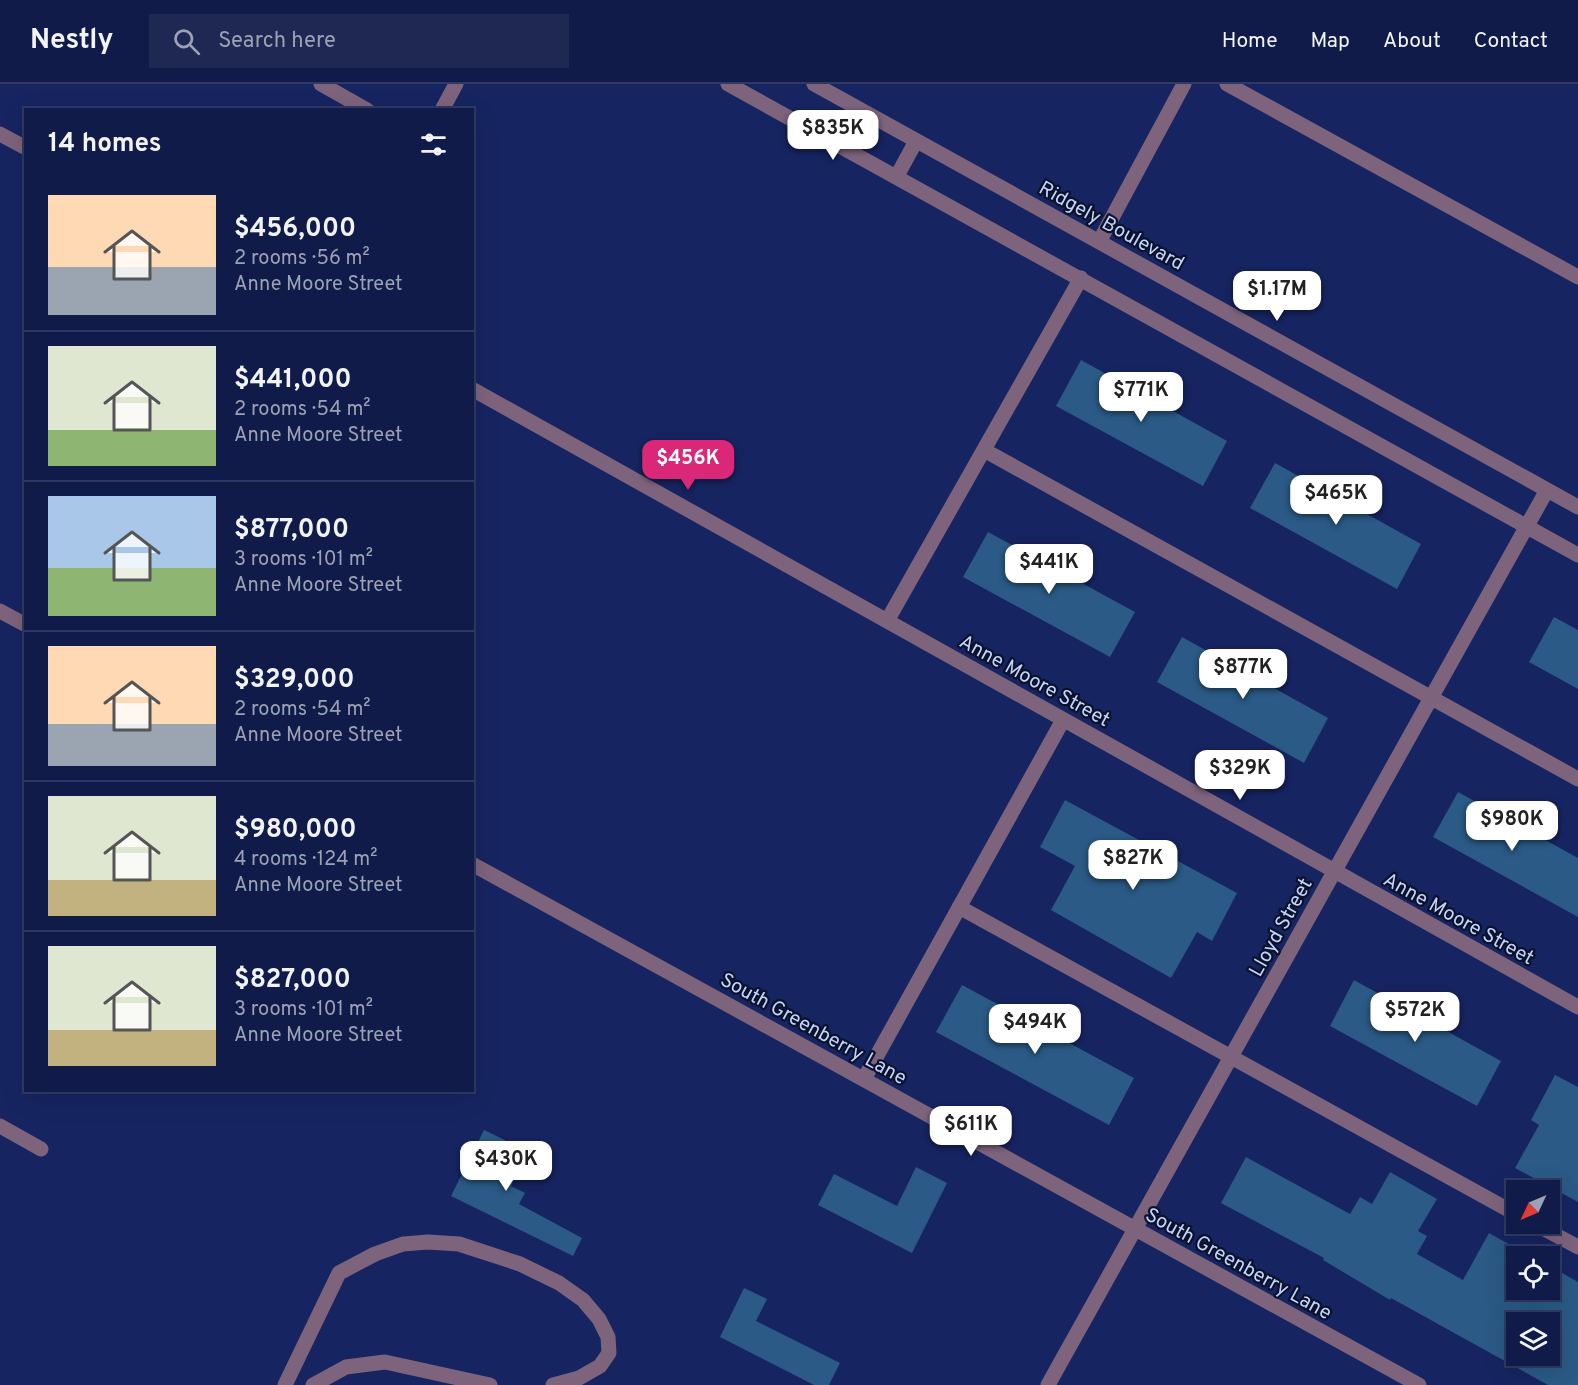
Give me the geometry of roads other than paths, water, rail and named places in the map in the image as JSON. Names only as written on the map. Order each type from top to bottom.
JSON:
[{"type":"street","points":[[321,84],[363,108]]},
{"type":"street","points":[[443,108],[456,84]]},
{"type":"street","points":[[728,84],[1578,555]]},
{"type":"street","name":"Ridgely Boulevard","points":[[814,84],[1578,507]]},
{"type":"street","points":[[1099,242],[1184,84]]},
{"type":"street","points":[[1227,84],[1578,277]]},
{"type":"street","points":[[0,134],[24,147]]},
{"type":"street","points":[[897,176],[916,141]]},
{"type":"street","points":[[887,621],[1081,278]]},
{"type":"street","name":"Anne Moore Street","points":[[474,392],[1578,1007]]},
{"type":"street","points":[[984,450],[1578,779]]},
{"type":"street","name":"Lloyd Street","points":[[1048,1385],[1547,490]]},
{"type":"street","points":[[0,611],[24,624]]},
{"type":"street","points":[[864,1079],[1063,720]]},
{"type":"street","name":"South Greenberry Lane","points":[[474,865],[1419,1385]]},
{"type":"street","points":[[959,907],[1506,1209]]},
{"type":"street","points":[[0,1126],[41,1149]]},
{"type":"street","points":[[1554,1234],[1578,1247]]},
{"type":"street","points":[[285,1385],[339,1273],[394,1247],[428,1242],[459,1244],[519,1264],[559,1283],[583,1300],[599,1319],[608,1337],[609,1353],[600,1366],[579,1378],[553,1385]]},
{"type":"street","points":[[313,1385],[346,1367],[384,1362],[490,1385]]}]
